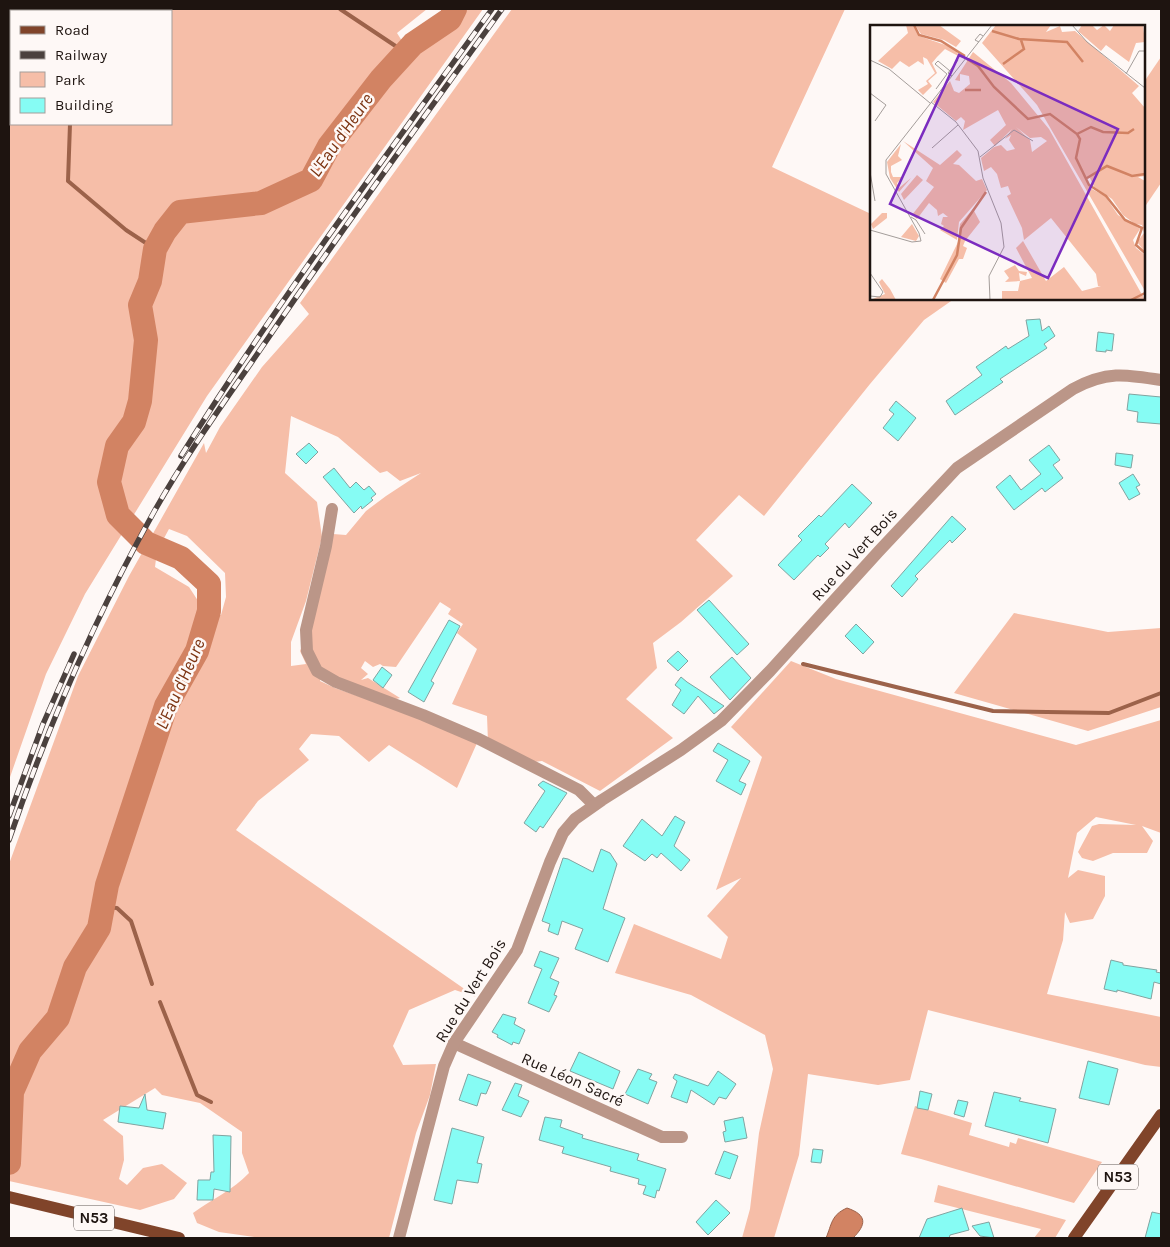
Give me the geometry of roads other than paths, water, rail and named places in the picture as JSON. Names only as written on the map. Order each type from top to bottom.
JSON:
[{"type":"main road","name":"N53","points":[[1074,1238],[1161,1115]]},
{"type":"main road","name":"N53","points":[[9,1197],[178,1238]]},
{"type":"street","name":"Rue du Vert Bois","points":[[399,1238],[444,1066],[454,1043],[517,950],[550,862],[563,833],[575,819],[682,750],[721,721],[770,671],[957,468],[1056,400],[1086,382],[1103,376],[1121,374],[1161,380]]},
{"type":"street","points":[[332,509],[326,546],[306,630],[307,651],[317,671],[336,682],[423,715],[479,739],[579,790],[594,805]]},
{"type":"street","name":"Rue Léon Sacré","points":[[454,1043],[662,1136],[682,1137]]},
{"type":"waterway","points":[[340,9],[406,53]]},
{"type":"waterway","name":"L'Eau d'Heure","points":[[9,1163],[12,1092],[30,1051],[58,1018],[75,967],[99,928],[107,885],[166,706],[197,651],[209,611],[209,584],[181,558],[146,543],[118,515],[109,482],[117,446],[134,422],[140,401],[146,340],[140,305],[150,281],[155,249],[165,231],[180,212],[261,203],[311,180],[329,146],[381,79],[413,44],[450,19],[455,9]]},
{"type":"waterway","points":[[70,125],[68,181],[126,230],[155,249]]},
{"type":"waterway","points":[[803,664],[993,711],[1109,713],[1161,693]]},
{"type":"waterway","points":[[103,907],[117,908],[131,921],[152,984]]},
{"type":"waterway","points":[[160,1002],[197,1095],[211,1102]]},
{"type":"railway","points":[[181,456],[255,342],[372,174],[492,9]]},
{"type":"railway","points":[[9,840],[40,755],[74,672],[133,550],[168,487],[212,419],[329,250],[502,9]]},
{"type":"railway","points":[[9,816],[43,724],[74,654]]}]
